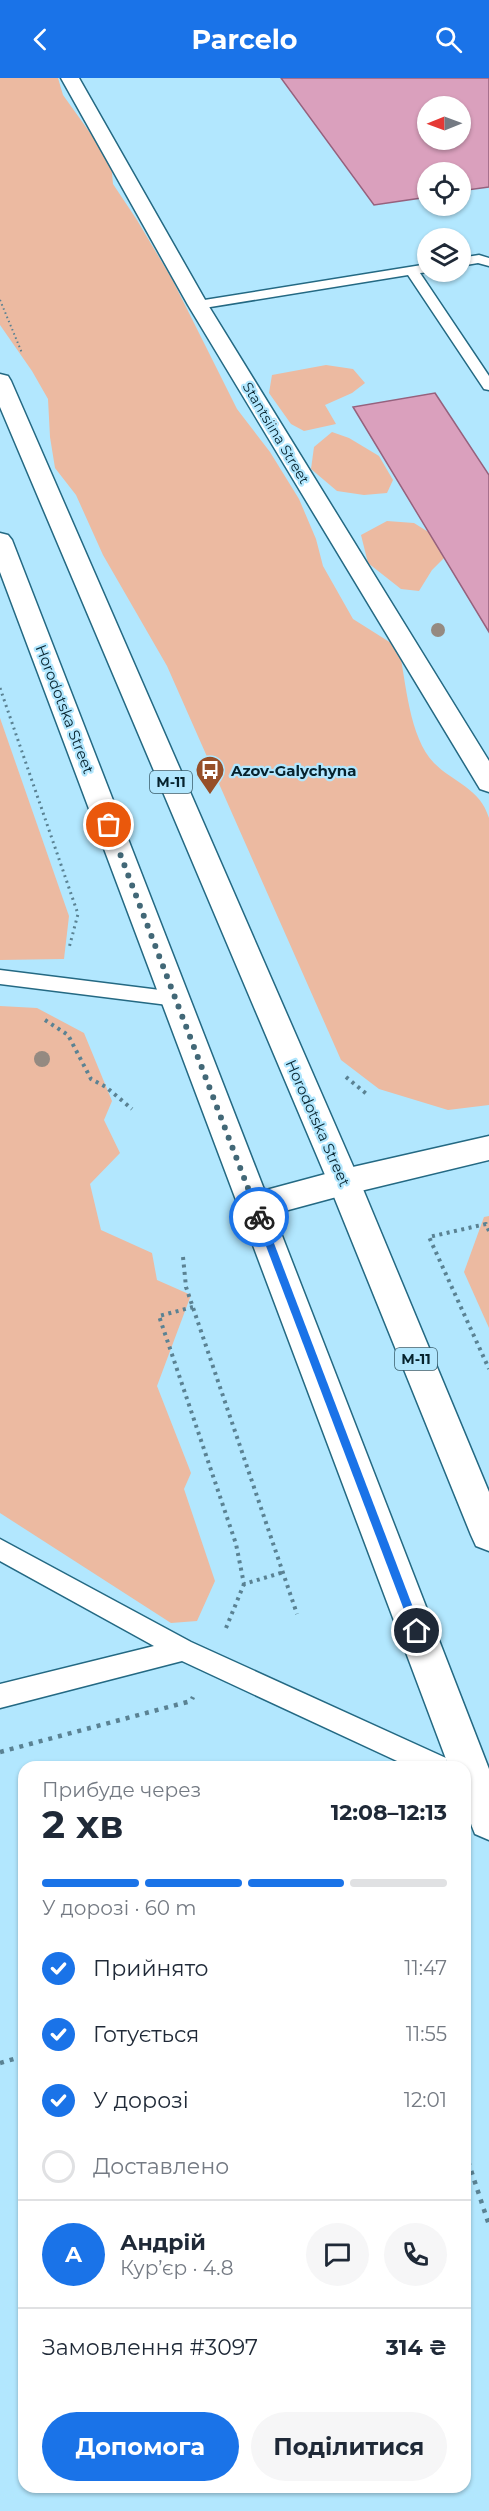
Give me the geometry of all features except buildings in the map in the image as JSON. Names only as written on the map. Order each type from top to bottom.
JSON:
[{"type":"main road","name":"Stantsiina Street","points":[[70,78],[198,305],[489,783]]},
{"type":"main road","name":"Horodotska Street","points":[[0,381],[344,1182],[489,1535]]},
{"type":"main road","name":"Horodotska Street","points":[[0,541],[255,1206],[462,1761]]},
{"type":"main road","points":[[255,1206],[344,1182],[489,1148]]},
{"type":"main road","name":"Horodotska Street","points":[[471,1784],[489,1820]]},
{"type":"lane","points":[[471,260],[486,258]]},
{"type":"lane","points":[[198,305],[417,269]]},
{"type":"lane","points":[[411,270],[489,386]]},
{"type":"lane","points":[[0,977],[176,999]]},
{"type":"lane","points":[[0,1549],[183,1650],[425,1761]]},
{"type":"lane","points":[[0,1696],[183,1650]]},
{"type":"path","points":[[0,688],[78,914],[69,948]]},
{"type":"path","points":[[45,1020],[68,1035],[91,1079],[106,1087],[132,1109]]},
{"type":"path","points":[[489,1231],[486,1224],[429,1237],[489,1369]]},
{"type":"path","points":[[183,1257],[186,1287],[297,1614]]},
{"type":"path","points":[[193,1307],[159,1316],[236,1544],[244,1584],[284,1572]]},
{"type":"path","points":[[0,2063],[18,2058]]},
{"type":"path","points":[[471,2170],[489,2225]]},
{"type":"shaded area","points":[[0,78],[58,78],[63,95],[111,162],[113,184],[172,279],[237,409],[270,452],[299,499],[316,539],[323,566],[353,619],[399,648],[414,724],[426,752],[442,770],[473,793],[485,808],[489,818],[489,1105],[448,1110],[379,1089],[341,1060],[167,666],[103,555],[76,495],[55,468],[50,437],[48,399],[32,371],[0,325]]},
{"type":"shaded area","points":[[326,365],[353,369],[365,383],[352,393],[325,405],[336,424],[304,431],[291,424],[269,393],[272,375]]},
{"type":"shaded area","points":[[332,432],[349,438],[379,456],[393,480],[387,493],[364,495],[337,491],[311,469],[314,447]]},
{"type":"shaded area","points":[[387,521],[414,523],[438,538],[445,557],[432,570],[419,591],[401,589],[368,563],[361,535]]},
{"type":"shaded area","points":[[0,718],[69,916],[64,959],[0,960]]},
{"type":"shaded area","points":[[0,1006],[37,1008],[84,1033],[112,1101],[104,1120],[120,1153],[90,1184],[101,1230],[152,1253],[157,1280],[191,1295],[157,1386],[191,1473],[184,1489],[215,1581],[197,1621],[171,1623],[0,1513]]},
{"type":"shaded area","points":[[489,1216],[489,1328],[464,1272],[484,1217]]},
{"type":"way so far","points":[[109,825],[259,1217]]},
{"type":"place","name":"Azov-Galychyna","points":[[210,796]]},
{"type":"route","points":[[259,1217],[417,1631]]}]
